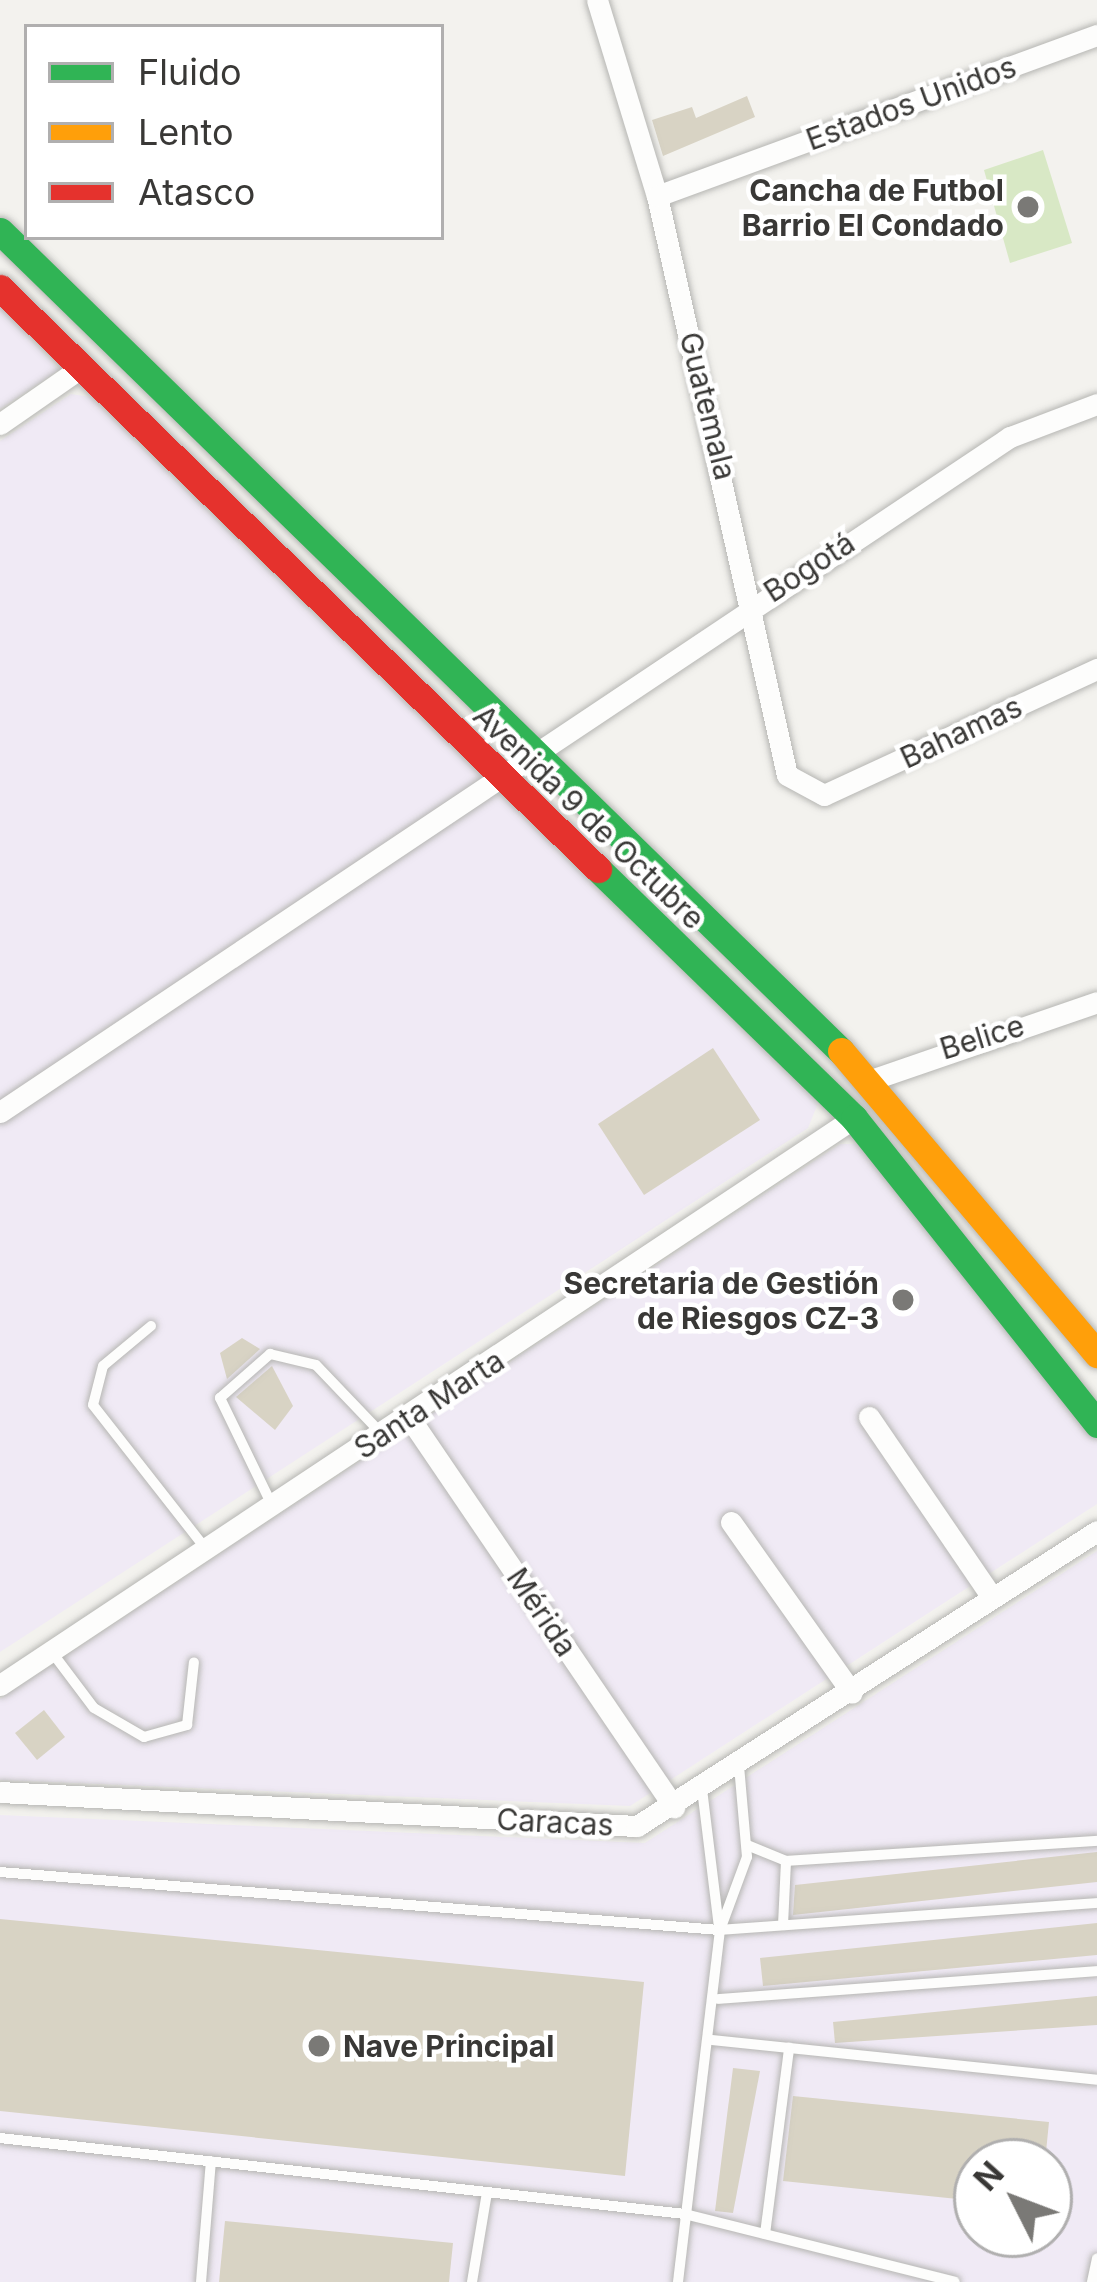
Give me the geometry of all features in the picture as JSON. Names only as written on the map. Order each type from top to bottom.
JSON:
[{"type":"main road","name":"Avenida 9 de Octubre","points":[[0,231],[871,1080],[1097,1354]]},
{"type":"main road","name":"Avenida 9 de Octubre","points":[[0,288],[854,1118],[1097,1424]]},
{"type":"street","name":"Guatemala","points":[[596,0],[657,196],[756,602],[787,775],[824,795]]},
{"type":"street","name":"Estados Unidos","points":[[657,196],[1097,35]]},
{"type":"street","points":[[0,424],[82,368]]},
{"type":"street","name":"Bogotá","points":[[497,776],[1010,437],[1097,404]]},
{"type":"street","name":"Bahamas","points":[[824,795],[1097,669]]},
{"type":"street","points":[[0,1112],[497,776]]},
{"type":"street","name":"Belice","points":[[871,1080],[1097,1002]]},
{"type":"street","name":"Santa Marta","points":[[0,1685],[854,1118]]},
{"type":"street","name":"Mérida","points":[[409,1417],[674,1807]]},
{"type":"street","points":[[869,1417],[992,1597]]},
{"type":"street","points":[[731,1522],[851,1694]]},
{"type":"street","name":"Caracas","points":[[0,1792],[637,1826],[702,1790],[1097,1532]]},
{"type":"lane","points":[[151,1326],[90,1384],[93,1405],[206,1549]]},
{"type":"lane","points":[[273,1506],[220,1398],[270,1354],[316,1365],[382,1435]]},
{"type":"lane","points":[[51,1651],[94,1708],[144,1737],[188,1725],[194,1661]]},
{"type":"lane","points":[[720,1930],[747,1845],[739,1766]]},
{"type":"lane","points":[[678,2282],[718,1999],[720,1930],[702,1790]]},
{"type":"lane","points":[[747,1845],[786,1861],[1097,1841]]},
{"type":"lane","points":[[783,1925],[786,1861]]},
{"type":"lane","points":[[0,1872],[720,1930],[1097,1903]]},
{"type":"lane","points":[[718,1999],[1097,1971]]},
{"type":"lane","points":[[712,2040],[1097,2080]]},
{"type":"lane","points":[[765,2234],[789,2048]]},
{"type":"lane","points":[[0,2138],[685,2214],[918,2277],[955,2282]]},
{"type":"lane","points":[[201,2282],[211,2161]]},
{"type":"lane","points":[[472,2282],[488,2192]]},
{"type":"lane","points":[[1092,2282],[1097,2259]]},
{"type":"shaded area","points":[[0,306],[59,370],[0,409]]},
{"type":"shaded area","points":[[71,394],[90,397],[818,1103],[808,1128],[0,1652],[0,441]]},
{"type":"shaded area","points":[[840,1144],[859,1144],[1097,1439],[1097,1504],[630,1806],[0,1780],[0,1699]]},
{"type":"shaded area","points":[[1097,1551],[1097,2282],[0,2282],[0,1815],[645,1843]]},
{"type":"green space","name":"Cancha de Futbol Barrio El Condado","points":[[1043,150],[1072,243],[1010,263],[984,170]]},
{"type":"building","points":[[747,96],[755,117],[663,156],[652,120],[692,107],[696,118]]},
{"type":"building","points":[[713,1048],[760,1120],[644,1195],[598,1124]]},
{"type":"building","points":[[242,1338],[260,1349],[227,1379],[220,1353]]},
{"type":"building","points":[[272,1366],[293,1406],[275,1430],[236,1397]]},
{"type":"building","points":[[44,1710],[65,1737],[37,1760],[15,1733]]},
{"type":"building","points":[[1097,1852],[1097,1882],[793,1915],[795,1885]]},
{"type":"building","name":"Nave Principal","points":[[0,1919],[644,1982],[625,2176],[0,2111]]},
{"type":"building","points":[[1097,1923],[1097,1955],[763,1986],[760,1958]]},
{"type":"building","points":[[1097,1996],[1097,2025],[835,2043],[833,2022]]},
{"type":"building","points":[[733,2068],[760,2071],[733,2213],[715,2211]]},
{"type":"building","points":[[793,2096],[1049,2122],[1047,2138],[953,2138],[953,2199],[783,2181]]},
{"type":"building","points":[[225,2221],[453,2243],[449,2282],[219,2282]]},
{"type":"traffic: fast","points":[[0,231],[841,1051]]},
{"type":"traffic: fast","points":[[598,869],[854,1118],[1097,1424]]},
{"type":"traffic: slow","points":[[841,1051],[1097,1354]]},
{"type":"traffic: jam","points":[[0,288],[598,869]]},
{"type":"place","name":"Cancha de Futbol Barrio El Condado","points":[[1028,207]]},
{"type":"place","name":"Secretaria de Gestión de Riesgos CZ-3","points":[[903,1300]]},
{"type":"place","name":"Nave Principal","points":[[319,2046]]}]
